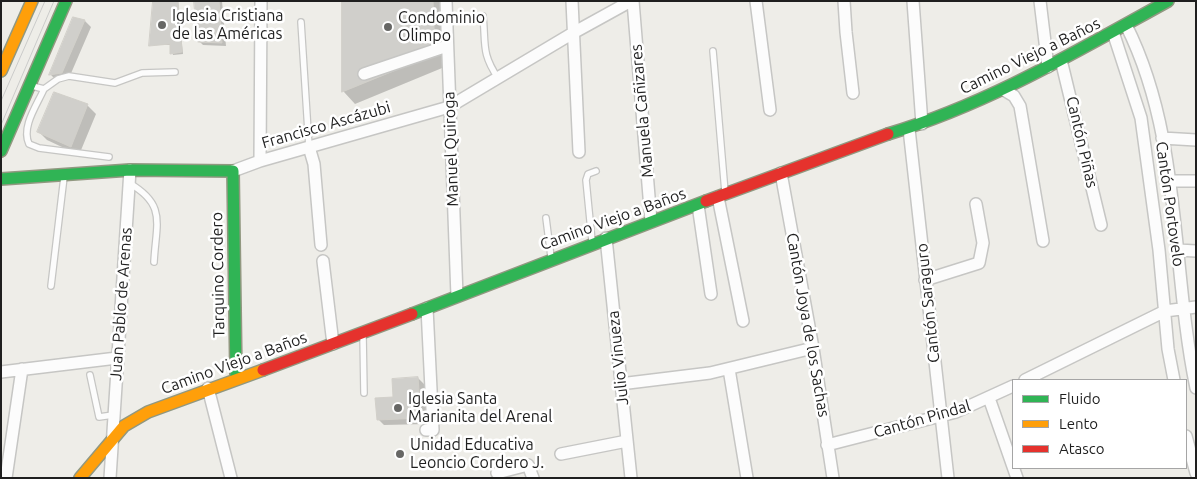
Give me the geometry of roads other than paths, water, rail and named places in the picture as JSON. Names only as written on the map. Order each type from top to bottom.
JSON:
[{"type":"street","points":[[1,71],[32,1]]},
{"type":"street","points":[[1,151],[66,1]]},
{"type":"street","points":[[260,161],[262,1]]},
{"type":"street","name":"Manuel Quiroga","points":[[446,1],[457,296]]},
{"type":"street","points":[[572,1],[579,152]]},
{"type":"street","name":"Francisco Ascázubi","points":[[1,179],[130,170],[233,171],[260,161],[449,107],[573,33],[632,1]]},
{"type":"street","name":"Manuela Cañizares","points":[[632,1],[651,221]]},
{"type":"street","points":[[756,1],[770,110]]},
{"type":"street","points":[[844,1],[854,93]]},
{"type":"street","points":[[913,1],[922,124]]},
{"type":"street","points":[[1040,1],[1048,67]]},
{"type":"street","name":"Camino Viejo a Baños","points":[[80,478],[112,438],[124,426],[141,415],[208,388],[363,333],[592,243],[860,143],[922,124],[1004,90],[1114,32],[1163,3]]},
{"type":"street","name":"Cantón Portovelo","points":[[1126,25],[1140,52],[1148,75],[1162,138],[1178,250],[1183,309],[1191,340],[1196,388]]},
{"type":"street","name":"Cantón Portovelo","points":[[1114,32],[1141,118],[1159,250],[1168,349],[1174,379]]},
{"type":"street","points":[[364,74],[447,46]]},
{"type":"street","name":"Cantón Piñas","points":[[1061,60],[1101,225]]},
{"type":"street","points":[[1004,90],[1014,96],[1020,106],[1043,241]]},
{"type":"street","name":"Cantón Saraguro","points":[[909,129],[948,478]]},
{"type":"street","points":[[1162,138],[1196,140]]},
{"type":"street","points":[[309,147],[314,164],[321,245]]},
{"type":"street","name":"Juan Pablo de Arenas","points":[[110,478],[130,170]]},
{"type":"street","name":"Tarquino Cordero","points":[[233,171],[236,378]]},
{"type":"street","name":"Cantón Joya de los Sachas","points":[[781,173],[813,348],[833,478]]},
{"type":"street","points":[[1168,181],[1196,180]]},
{"type":"street","points":[[722,196],[743,321]]},
{"type":"street","points":[[925,280],[979,263],[983,243],[976,204]]},
{"type":"street","points":[[698,205],[711,294]]},
{"type":"street","name":"Julio Vinueza","points":[[606,238],[631,478]]},
{"type":"street","points":[[1178,250],[1196,251]]},
{"type":"street","points":[[323,261],[333,344]]},
{"type":"street","points":[[1027,379],[1165,311],[1196,307]]},
{"type":"street","points":[[426,430],[433,430],[427,308]]},
{"type":"street","points":[[620,384],[729,369],[813,348]]},
{"type":"street","points":[[1,372],[117,358]]},
{"type":"street","points":[[6,478],[22,369]]},
{"type":"street","points":[[729,369],[747,478]]},
{"type":"street","name":"Cantón Pindal","points":[[827,445],[940,416],[989,398],[1012,386]]},
{"type":"street","points":[[208,388],[231,478]]},
{"type":"street","points":[[989,398],[1012,464]]},
{"type":"street","points":[[561,454],[627,441]]},
{"type":"street","points":[[1187,442],[1196,473]]},
{"type":"street","points":[[497,473],[528,464],[534,478]]},
{"type":"lane","points":[[483,16],[484,50],[487,61],[498,78]]},
{"type":"lane","points":[[301,22],[309,147]]},
{"type":"lane","points":[[713,52],[722,196]]},
{"type":"lane","points":[[109,157],[30,144],[26,136],[29,123],[44,89],[58,79],[69,76],[115,83],[142,73],[175,72]]},
{"type":"lane","points":[[30,85],[44,89]]},
{"type":"lane","points":[[16,117],[29,123]]},
{"type":"lane","points":[[592,243],[586,180],[588,174],[596,171]]},
{"type":"lane","points":[[51,286],[64,175]]},
{"type":"lane","points":[[129,183],[151,198],[157,214],[154,262]]},
{"type":"lane","points":[[546,218],[551,259]]},
{"type":"lane","points":[[363,333],[364,393]]},
{"type":"lane","points":[[90,375],[99,417],[113,415]]},
{"type":"tram line","points":[[1,101],[45,1]]},
{"type":"tram line","points":[[1,125],[54,1]]},
{"type":"place","name":"Iglesia Cristiana de las Américas","points":[[162,25]]},
{"type":"place","name":"Condominio Olimpo","points":[[388,27]]},
{"type":"place","name":"Iglesia Santa Marianita del Arenal","points":[[398,408]]},
{"type":"place","name":"Unidad Educativa Leoncio Cordero J.","points":[[400,454]]}]
